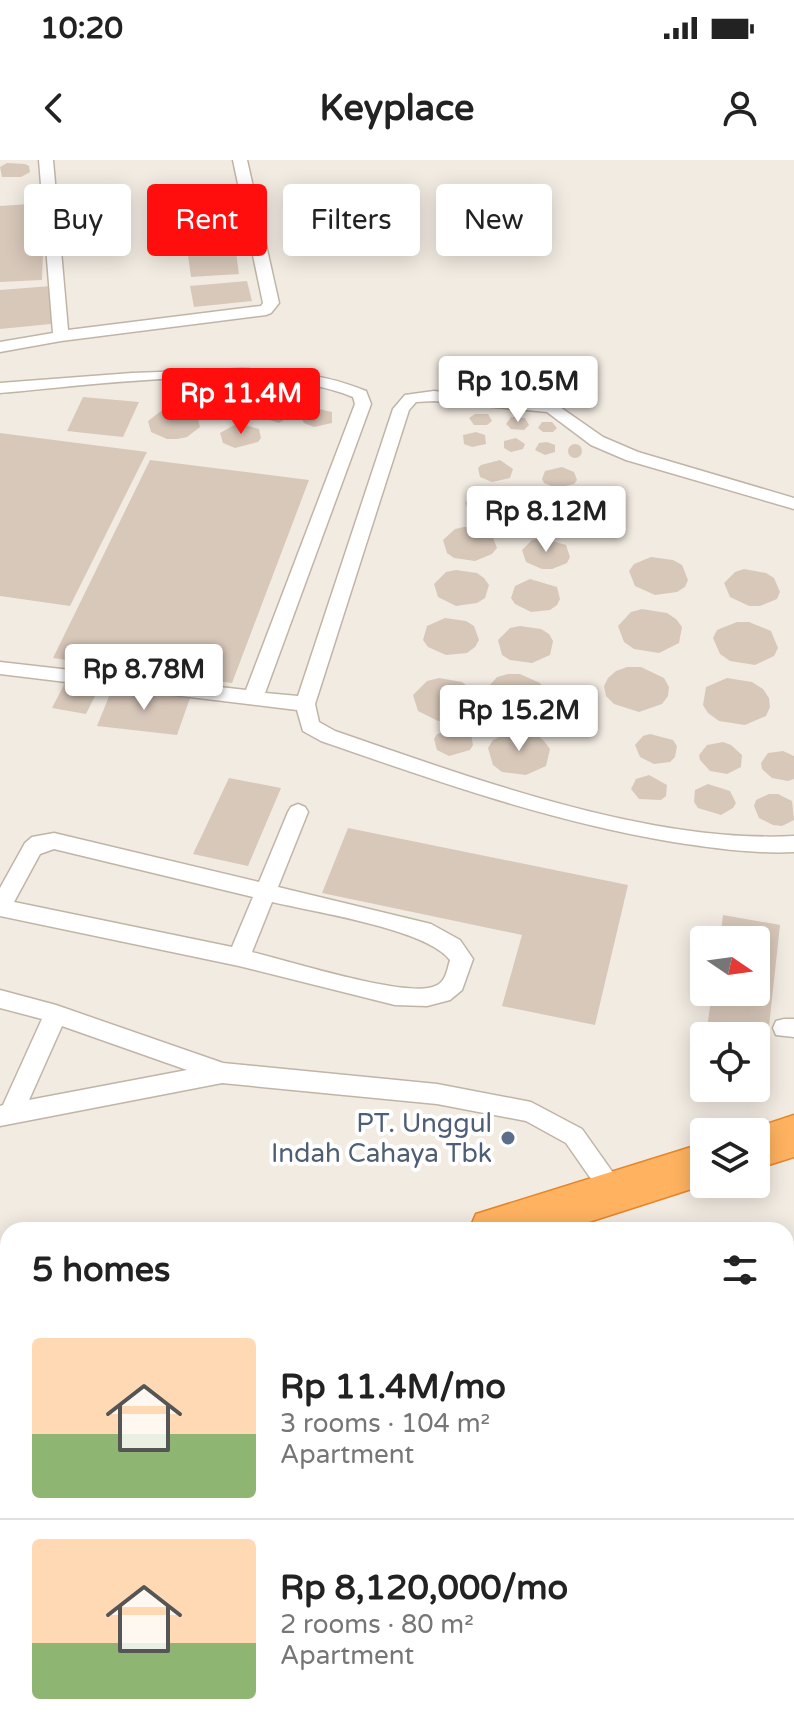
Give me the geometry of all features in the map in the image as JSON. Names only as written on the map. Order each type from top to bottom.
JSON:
[{"type":"highway","points":[[770,1144],[794,1136]]},
{"type":"highway","points":[[519,1222],[690,1168]]},
{"type":"lane","points":[[46,160],[61,336]]},
{"type":"lane","points":[[0,347],[61,336],[257,313],[270,307],[240,160]]},
{"type":"lane","points":[[0,388],[230,374],[334,381],[360,394],[363,404],[253,698]]},
{"type":"lane","points":[[794,504],[632,456],[597,441],[551,408],[434,396],[411,398],[401,409],[305,704],[310,726],[328,736],[469,785],[651,831],[765,847],[794,844]]},
{"type":"lane","points":[[0,668],[305,704]]},
{"type":"lane","points":[[239,957],[298,812]]},
{"type":"lane","points":[[54,841],[423,930],[452,946],[462,959],[454,984],[442,994],[395,996],[239,957],[0,908],[32,849],[39,843],[54,841]]},
{"type":"lane","points":[[0,999],[56,1014],[223,1073],[437,1094],[531,1112],[574,1136],[614,1191]]},
{"type":"lane","points":[[5,1116],[56,1014]]},
{"type":"lane","points":[[5,1116],[223,1073]]},
{"type":"building","points":[[7,163],[25,164],[30,172],[21,177],[2,177],[0,167]]},
{"type":"building","points":[[24,204],[24,256],[43,256],[42,280],[0,282],[0,206]]},
{"type":"building","points":[[188,256],[237,256],[239,274],[191,277]]},
{"type":"building","points":[[247,281],[252,301],[194,307],[190,286]]},
{"type":"building","points":[[51,286],[51,324],[0,329],[0,290]]},
{"type":"building","points":[[227,394],[241,397],[242,403],[231,409],[221,408],[216,400]]},
{"type":"building","points":[[83,397],[139,402],[123,437],[67,431]]},
{"type":"building","points":[[274,404],[290,408],[292,415],[279,423],[263,418],[264,408]]},
{"type":"building","points":[[171,408],[181,408],[197,415],[200,427],[187,437],[177,439],[167,439],[151,432],[148,421]]},
{"type":"building","points":[[315,408],[332,412],[332,423],[314,427],[304,423],[304,412]]},
{"type":"building","points":[[475,414],[488,414],[492,421],[487,425],[474,425],[469,418]]},
{"type":"building","points":[[511,417],[525,418],[529,425],[524,430],[511,429],[506,424]]},
{"type":"building","points":[[542,422],[552,422],[557,428],[553,432],[543,432],[538,428]]},
{"type":"building","points":[[238,423],[259,429],[261,438],[258,442],[235,448],[223,443],[220,433]]},
{"type":"building","points":[[476,432],[485,435],[486,444],[472,447],[464,444],[463,435]]},
{"type":"building","points":[[0,433],[147,452],[70,606],[0,596]]},
{"type":"building","points":[[516,438],[525,444],[523,449],[511,452],[504,448],[504,441]]},
{"type":"building","points":[[539,443],[555,445],[555,452],[545,455],[535,450]]},
{"type":"building","points":[[575,444],[582,451],[575,458],[568,451]]},
{"type":"building","points":[[150,460],[309,480],[232,683],[53,658]]},
{"type":"building","points":[[500,460],[513,469],[510,478],[492,482],[480,477],[478,468],[481,465]]},
{"type":"building","points":[[562,467],[574,472],[577,480],[574,484],[556,488],[544,483],[545,471]]},
{"type":"building","points":[[487,494],[503,503],[500,512],[481,517],[469,512],[465,503],[468,499]]},
{"type":"building","points":[[552,502],[567,512],[564,520],[545,525],[533,519],[530,510],[533,506]]},
{"type":"building","points":[[475,527],[492,535],[497,548],[492,554],[475,561],[454,558],[447,553],[443,540],[455,529]]},
{"type":"building","points":[[541,538],[566,545],[570,557],[567,563],[542,569],[526,562],[522,550],[532,540]]},
{"type":"building","points":[[651,557],[673,560],[682,565],[688,580],[685,587],[677,592],[655,595],[635,586],[629,571],[634,564]]},
{"type":"building","points":[[744,569],[766,573],[774,578],[780,592],[777,599],[760,606],[749,606],[730,597],[724,583],[735,572]]},
{"type":"building","points":[[446,572],[477,573],[484,578],[489,585],[485,598],[477,603],[456,606],[438,597],[434,584]]},
{"type":"building","points":[[530,579],[557,587],[560,599],[557,605],[550,610],[531,612],[515,604],[511,598],[515,586]]},
{"type":"building","points":[[642,609],[667,613],[676,619],[682,627],[679,643],[659,653],[634,649],[624,642],[618,626],[631,612]]},
{"type":"building","points":[[445,618],[466,621],[474,626],[479,640],[475,647],[467,653],[446,655],[428,647],[423,640],[427,626]]},
{"type":"building","points":[[737,622],[749,622],[771,631],[778,648],[774,656],[755,665],[730,661],[720,654],[713,638],[717,630]]},
{"type":"building","points":[[510,628],[541,629],[549,634],[553,641],[550,655],[532,663],[510,660],[502,655],[498,640]]},
{"type":"building","points":[[627,667],[641,667],[664,678],[669,687],[668,696],[662,704],[639,712],[614,704],[606,696],[604,686],[608,678]]},
{"type":"building","points":[[520,674],[540,683],[545,691],[542,707],[523,717],[499,714],[490,707],[485,691],[497,677]]},
{"type":"building","points":[[439,678],[462,682],[470,688],[475,704],[470,712],[450,721],[438,721],[418,711],[413,695],[427,681]]},
{"type":"building","points":[[727,678],[752,682],[763,689],[770,707],[766,716],[745,725],[719,721],[708,713],[703,705],[706,687]]},
{"type":"building","points":[[67,679],[101,684],[86,714],[52,708]]},
{"type":"building","points":[[112,689],[190,698],[177,735],[97,726]]},
{"type":"building","points":[[458,728],[471,734],[473,745],[470,750],[449,756],[437,750],[434,739],[437,734]]},
{"type":"building","points":[[512,731],[536,734],[544,741],[550,749],[546,766],[526,775],[502,772],[493,765],[488,748],[493,740]]},
{"type":"building","points":[[650,734],[673,740],[677,746],[675,757],[670,762],[654,764],[640,757],[635,745],[643,736]]},
{"type":"building","points":[[723,742],[742,755],[741,767],[727,774],[710,771],[699,755],[707,745]]},
{"type":"building","points":[[783,751],[794,756],[794,779],[788,781],[772,778],[762,769],[761,763],[768,753]]},
{"type":"building","points":[[649,775],[667,785],[666,796],[661,800],[639,799],[631,789],[636,779]]},
{"type":"building","points":[[229,778],[281,788],[248,866],[193,854]]},
{"type":"building","points":[[708,784],[730,791],[736,803],[733,808],[721,815],[698,808],[694,802],[695,790]]},
{"type":"building","points":[[778,794],[792,801],[794,820],[782,826],[759,818],[754,806],[756,800]]},
{"type":"building","points":[[348,828],[628,885],[595,1025],[502,1006],[522,935],[322,893]]},
{"type":"building","points":[[723,915],[780,925],[769,1022],[708,1022],[710,1006],[770,1006],[770,926],[722,926]]},
{"type":"place","name":"PT. Unggul Indah Cahaya Tbk","points":[[508,1138]]}]
